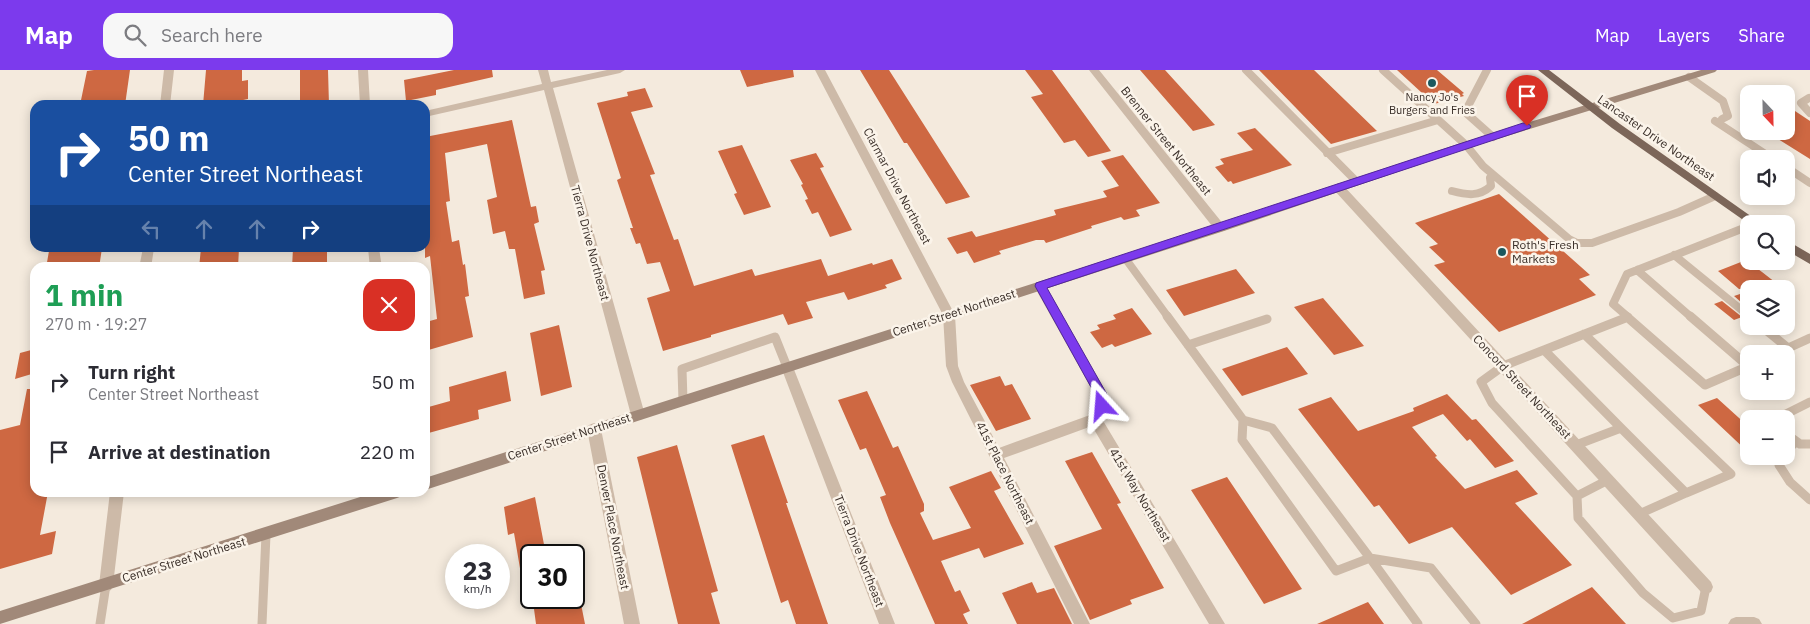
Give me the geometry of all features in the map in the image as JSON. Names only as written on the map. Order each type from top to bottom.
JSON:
[{"type":"main road","name":"Lancaster Drive Northeast","points":[[1543,70],[1588,107],[1743,215]]},
{"type":"main road","name":"Center Street Northeast","points":[[430,482],[1220,228],[1466,145],[1686,75],[1712,70]]},
{"type":"main road","points":[[1795,250],[1810,260]]},
{"type":"main road","name":"Center Street Northeast","points":[[0,618],[382,497]]},
{"type":"street","points":[[166,100],[169,70]]},
{"type":"street","points":[[363,70],[365,100]]},
{"type":"street","name":"Tierra Drive Northeast","points":[[543,70],[638,415]]},
{"type":"street","points":[[430,113],[620,70]]},
{"type":"street","name":"Clarmar Drive Northeast","points":[[820,70],[949,315]]},
{"type":"street","name":"Brenner Street Northeast","points":[[1094,70],[1220,228]]},
{"type":"street","name":"Concord Street Northeast","points":[[1338,187],[1706,587]]},
{"type":"street","points":[[996,455],[1095,419],[1102,406],[1103,398],[1040,286]]},
{"type":"street","name":"41st Place Northeast","points":[[949,315],[952,366],[1082,624]]},
{"type":"street","name":"Tierra Drive Northeast","points":[[787,367],[887,624]]},
{"type":"street","name":"41st Way Northeast","points":[[1095,419],[1217,624]]},
{"type":"street","name":"Denver Place Northeast","points":[[594,429],[632,624]]},
{"type":"street","points":[[106,585],[116,497]]},
{"type":"street","points":[[1736,624],[1754,624]]},
{"type":"lane","points":[[1246,70],[1356,181]]},
{"type":"lane","points":[[1383,70],[1466,145],[1483,166],[1569,239],[1577,243],[1585,244],[1601,240],[1679,212],[1715,196]]},
{"type":"lane","points":[[1487,70],[1464,112],[1493,137]]},
{"type":"lane","points":[[1686,75],[1723,101],[1728,116],[1718,120],[1760,150]]},
{"type":"lane","points":[[1809,98],[1807,102],[1810,107]]},
{"type":"lane","points":[[1809,98],[1801,103],[1810,113]]},
{"type":"lane","points":[[1327,153],[1438,120]]},
{"type":"lane","points":[[1795,173],[1810,183]]},
{"type":"lane","points":[[1452,191],[1472,196],[1480,194],[1491,186],[1490,178]]},
{"type":"lane","points":[[1740,229],[1627,274],[1613,304],[1705,385],[1740,370]]},
{"type":"lane","points":[[1674,255],[1740,309]]},
{"type":"lane","points":[[1125,258],[1243,420],[1272,428],[1418,624]]},
{"type":"lane","points":[[1637,270],[1740,359]]},
{"type":"lane","points":[[1628,317],[1503,366],[1482,382],[1492,403],[1576,496],[1578,518],[1643,593],[1673,618],[1701,610],[1706,587]]},
{"type":"lane","points":[[1188,345],[1267,319]]},
{"type":"lane","points":[[1584,334],[1731,474],[1639,514]]},
{"type":"lane","points":[[1772,335],[1784,345]]},
{"type":"lane","points":[[683,401],[682,369],[774,337],[787,367]]},
{"type":"lane","points":[[1795,345],[1810,338]]},
{"type":"lane","points":[[1544,350],[1686,494]]},
{"type":"lane","points":[[1794,410],[1810,402]]},
{"type":"lane","points":[[1243,420],[1242,440],[1336,571],[1370,558],[1431,568],[1476,624]]},
{"type":"lane","points":[[1576,445],[1621,428]]},
{"type":"lane","points":[[1796,442],[1807,446],[1810,444]]},
{"type":"lane","points":[[1779,465],[1790,482],[1810,500]]},
{"type":"lane","points":[[1576,496],[1608,480]]},
{"type":"lane","points":[[262,624],[266,535]]},
{"type":"lane","points":[[100,624],[106,585]]},
{"type":"building","points":[[130,70],[126,100],[81,100],[87,71]]},
{"type":"building","points":[[206,70],[242,70],[242,81],[248,80],[248,99],[203,100]]},
{"type":"building","points":[[300,70],[328,70],[329,100],[300,100]]},
{"type":"building","points":[[454,70],[492,70],[493,77],[436,90],[436,95],[411,100],[406,100],[404,80]]},
{"type":"building","points":[[740,70],[793,70],[794,77],[747,87]]},
{"type":"building","points":[[860,70],[889,70],[970,197],[946,204],[907,143],[904,143]]},
{"type":"building","points":[[1025,70],[1052,70],[1111,151],[1088,157],[1075,140],[1064,143],[1031,97],[1043,94]]},
{"type":"building","points":[[1140,70],[1165,70],[1215,125],[1193,131]]},
{"type":"building","points":[[1259,70],[1314,70],[1377,131],[1331,144]]},
{"type":"building","name":"Nancy Jo's Burgers and Fries","points":[[1397,70],[1437,70],[1464,93],[1462,94],[1464,96],[1434,104]]},
{"type":"building","points":[[645,88],[653,107],[631,112],[655,174],[650,175],[674,240],[678,239],[694,286],[752,269],[755,276],[821,259],[828,276],[892,259],[902,279],[885,285],[887,288],[848,300],[844,292],[806,302],[813,318],[788,325],[783,314],[663,351],[647,298],[670,291],[660,262],[647,264],[640,243],[636,244],[630,228],[633,228],[617,180],[621,178],[597,103],[628,96],[627,92]]},
{"type":"building","points":[[1795,111],[1810,121],[1810,159],[1779,140],[1795,140]]},
{"type":"building","points":[[512,120],[531,207],[536,206],[539,222],[534,224],[545,270],[541,271],[545,294],[524,299],[515,249],[509,249],[505,231],[493,234],[487,200],[497,197],[487,144],[445,153],[450,201],[446,202],[452,242],[459,240],[463,265],[465,264],[469,296],[465,297],[473,337],[430,350],[430,321],[437,319],[430,256],[425,258],[425,252],[430,252],[430,136]]},
{"type":"building","points":[[1255,128],[1292,165],[1233,184],[1231,181],[1228,182],[1215,167],[1224,164],[1220,159],[1253,150],[1237,133]]},
{"type":"building","points":[[742,145],[771,207],[744,215],[734,194],[737,193],[718,151]]},
{"type":"building","points":[[816,153],[824,167],[820,168],[852,230],[830,237],[818,212],[812,214],[805,200],[808,199],[801,185],[803,184],[790,160]]},
{"type":"building","points":[[1123,155],[1160,203],[1136,210],[1140,216],[1124,220],[1121,217],[1046,243],[1044,240],[1036,240],[999,251],[1001,254],[974,263],[967,251],[957,254],[947,238],[972,231],[976,237],[1056,215],[1054,210],[1107,197],[1103,191],[1119,186],[1101,161]]},
{"type":"building","points":[[1499,194],[1590,275],[1579,279],[1596,295],[1499,332],[1434,265],[1445,262],[1429,247],[1438,244],[1415,223]]},
{"type":"building","points":[[49,252],[101,252],[100,262],[47,262]]},
{"type":"building","points":[[201,252],[239,252],[238,262],[200,262]]},
{"type":"building","points":[[293,252],[327,252],[327,262],[292,262]]},
{"type":"building","points":[[1740,262],[1740,270],[1759,270],[1772,280],[1740,280],[1739,289],[1718,271]]},
{"type":"building","points":[[1236,269],[1255,293],[1184,316],[1166,290]]},
{"type":"building","points":[[1740,294],[1740,301],[1734,296]]},
{"type":"building","points":[[1323,298],[1364,346],[1334,355],[1294,307]]},
{"type":"building","points":[[1722,301],[1740,315],[1740,318],[1734,320],[1714,304]]},
{"type":"building","points":[[1132,308],[1152,334],[1115,347],[1112,344],[1102,348],[1090,332],[1100,329],[1097,325],[1116,319],[1113,315]]},
{"type":"building","points":[[559,325],[572,387],[541,396],[530,333]]},
{"type":"building","points":[[1287,347],[1308,374],[1242,396],[1222,369]]},
{"type":"building","points":[[30,350],[30,374],[15,379],[20,353]]},
{"type":"building","points":[[506,371],[511,401],[478,410],[479,419],[430,433],[430,407],[450,401],[449,387]]},
{"type":"building","points":[[1000,376],[1005,386],[1012,384],[1031,419],[996,431],[970,385]]},
{"type":"building","points":[[27,389],[30,389],[30,497],[47,497],[40,535],[56,531],[52,554],[0,569],[0,430],[20,425]]},
{"type":"building","points":[[867,391],[893,448],[898,446],[924,504],[924,511],[920,513],[933,540],[971,528],[949,487],[991,471],[1001,488],[994,491],[1024,544],[984,558],[979,548],[941,561],[955,592],[960,590],[970,611],[963,614],[968,624],[935,624],[890,523],[880,497],[886,495],[866,448],[860,450],[838,400]]},
{"type":"building","points":[[1447,394],[1472,420],[1476,419],[1514,461],[1495,468],[1470,439],[1467,441],[1443,414],[1412,427],[1437,456],[1435,457],[1465,489],[1517,470],[1538,494],[1515,503],[1572,565],[1511,595],[1452,527],[1409,544],[1379,505],[1374,507],[1298,409],[1331,397],[1358,431],[1414,411],[1413,408]]},
{"type":"building","points":[[1717,398],[1740,419],[1740,445],[1698,405]]},
{"type":"building","points":[[764,435],[828,624],[796,624],[788,600],[781,603],[731,445]]},
{"type":"building","points":[[677,445],[718,591],[711,593],[720,624],[678,624],[637,457]]},
{"type":"building","points":[[1092,452],[1121,503],[1117,504],[1164,588],[1130,600],[1132,604],[1090,620],[1054,546],[1102,529],[1065,461]]},
{"type":"building","points":[[1227,477],[1302,589],[1264,604],[1191,490]]},
{"type":"building","points":[[535,497],[544,544],[520,544],[520,568],[514,533],[508,535],[504,507]]},
{"type":"building","points":[[1032,582],[1037,593],[1054,588],[1072,624],[1017,624],[1002,593]]},
{"type":"building","points":[[1592,587],[1626,624],[1522,624]]},
{"type":"building","points":[[1368,602],[1384,624],[1317,624]]},
{"type":"building","points":[[534,609],[582,609],[585,624],[536,624]]},
{"type":"place","name":"Nancy Jo's Burgers and Fries","points":[[1432,83]]},
{"type":"place","name":"Roth's Fresh Markets","points":[[1502,252]]},
{"type":"route","points":[[1102,406],[1103,398],[1040,286],[1527,126]]}]
